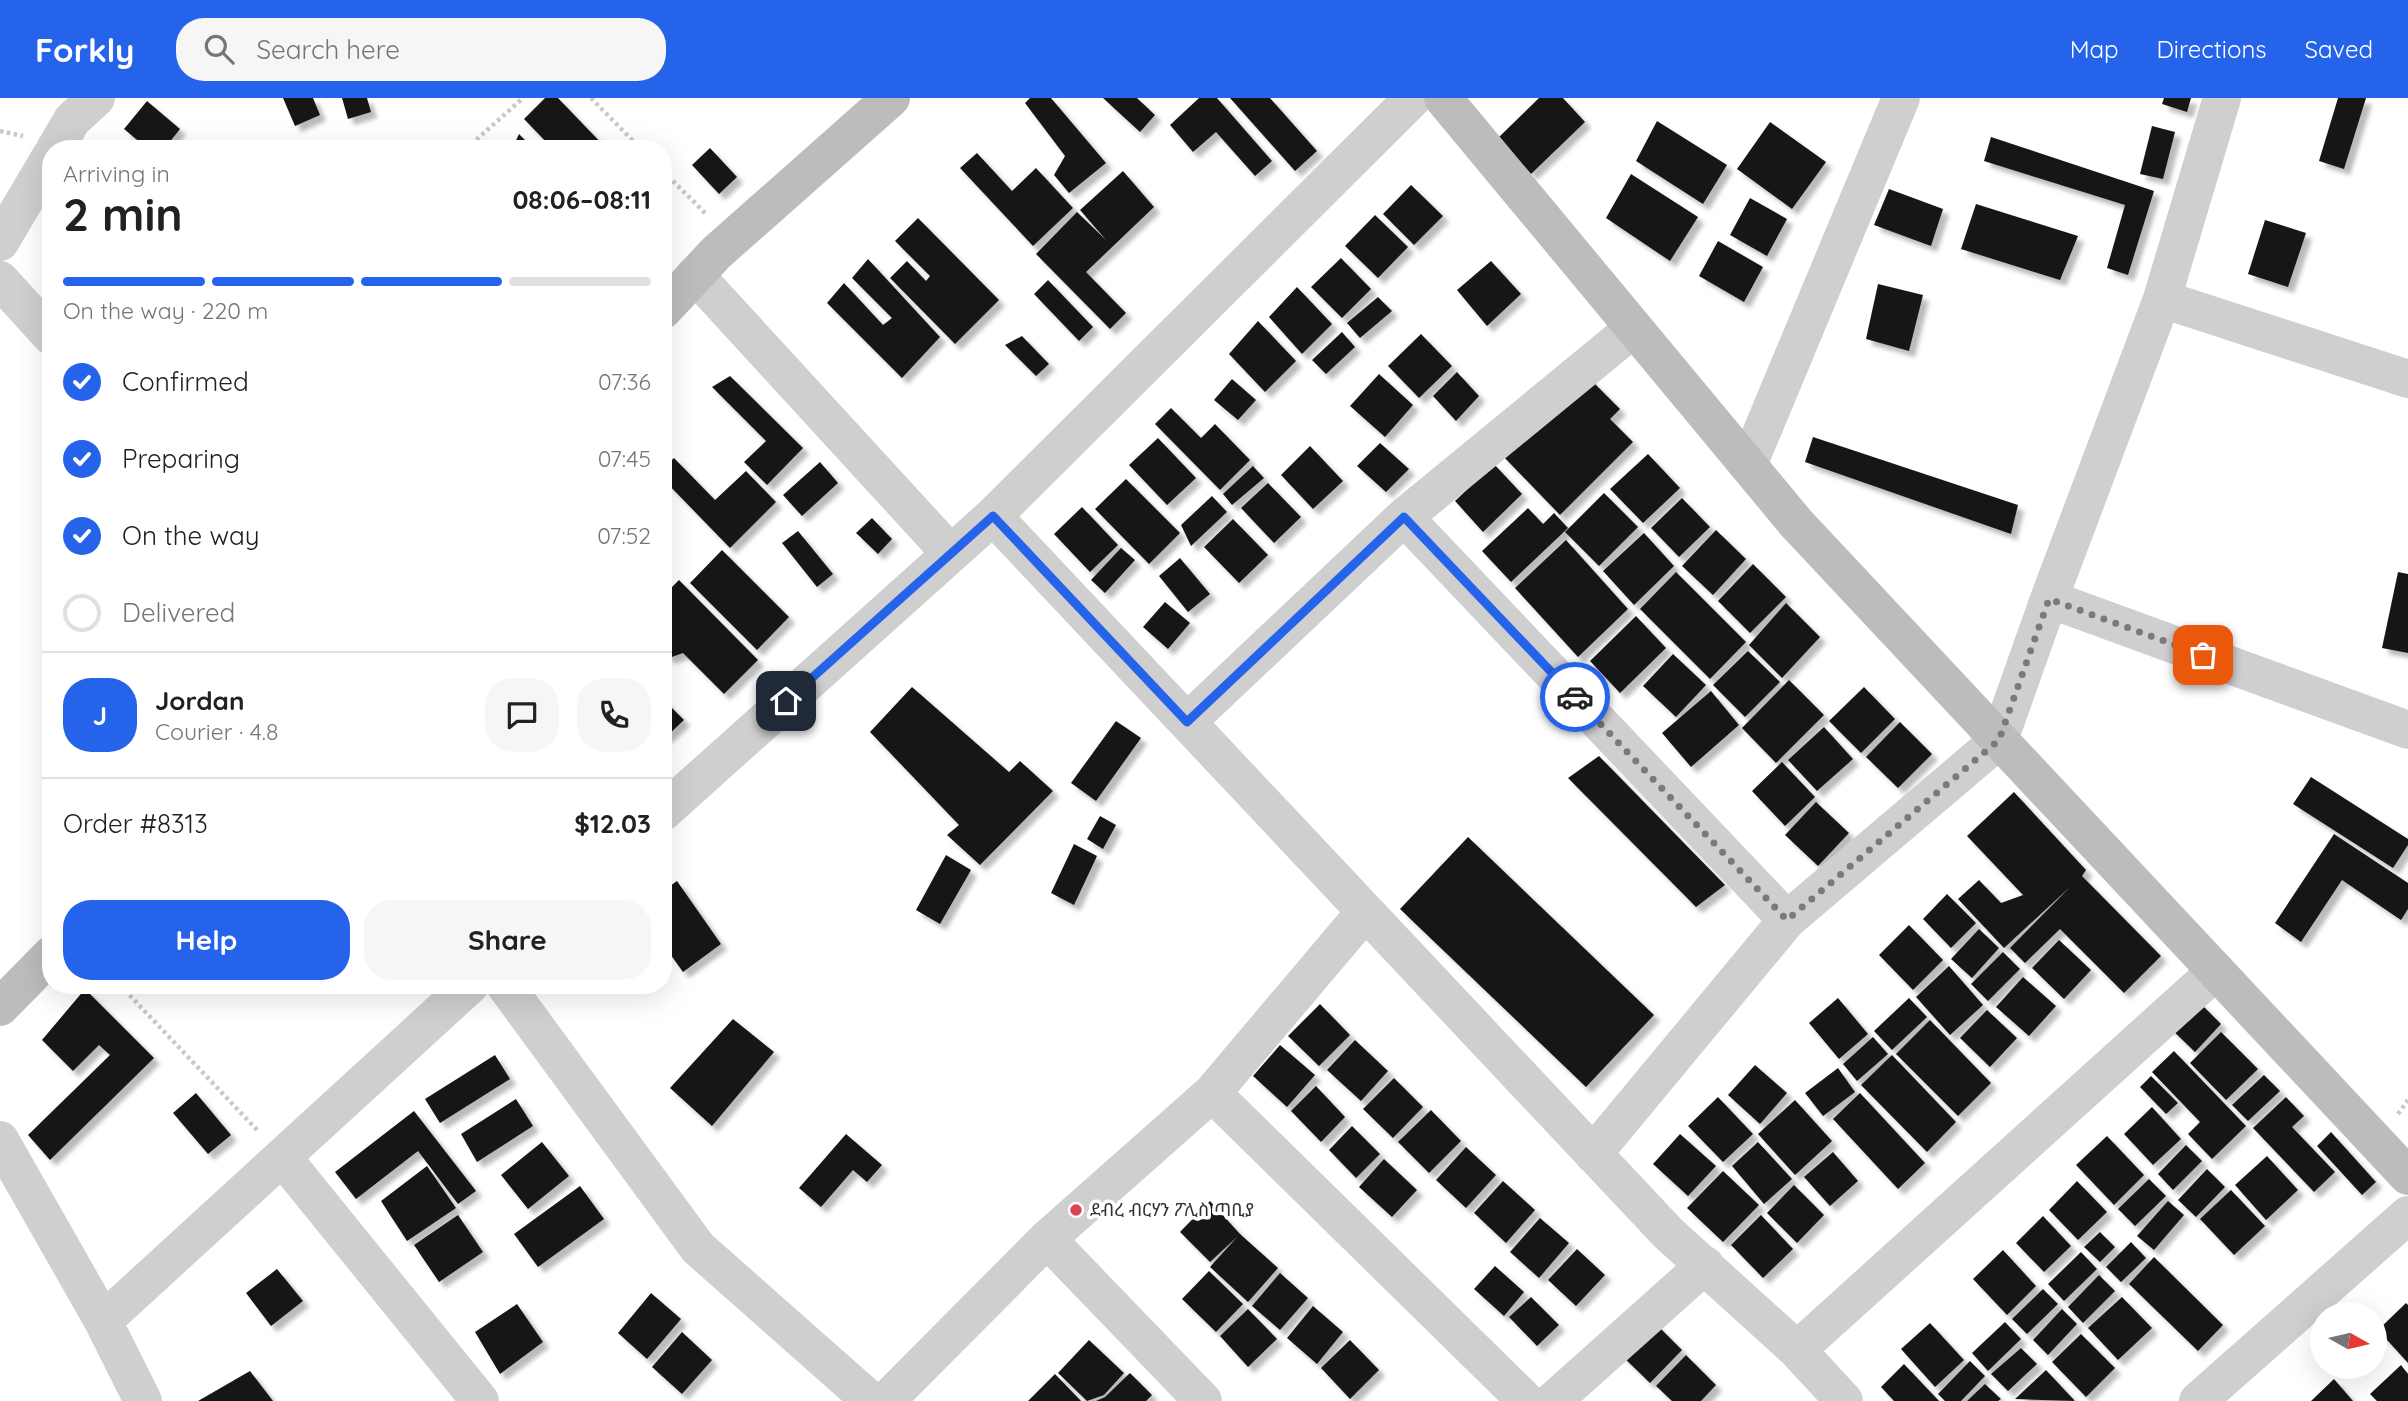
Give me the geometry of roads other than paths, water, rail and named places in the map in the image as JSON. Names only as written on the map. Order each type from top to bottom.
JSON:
[{"type":"street","points":[[60,140],[72,120],[96,98]]},
{"type":"street","points":[[672,300],[731,239],[891,98]]},
{"type":"street","points":[[672,804],[993,516],[1413,98]]},
{"type":"street","points":[[1443,98],[1805,533],[2408,1175]]},
{"type":"street","points":[[1748,466],[1901,98]]},
{"type":"street","points":[[1593,1154],[1787,920],[1999,740],[2162,299],[2222,98]]},
{"type":"street","points":[[0,242],[42,171]]},
{"type":"street","points":[[695,275],[951,554]]},
{"type":"street","points":[[0,280],[42,326]]},
{"type":"street","points":[[2162,299],[2408,379]]},
{"type":"street","points":[[1187,722],[1404,517],[1634,328]]},
{"type":"street","points":[[993,516],[1668,1233],[1797,1350],[1844,1401]]},
{"type":"street","points":[[1404,517],[1787,920]]},
{"type":"street","points":[[2049,599],[2408,730]]},
{"type":"street","points":[[886,1401],[1047,1239],[1212,1093],[1366,912]]},
{"type":"street","points":[[0,1007],[42,964]]},
{"type":"street","points":[[1797,1350],[2216,971]]},
{"type":"street","points":[[103,1321],[460,994]]},
{"type":"street","points":[[512,994],[698,1248],[871,1401]]},
{"type":"street","points":[[1212,1093],[1526,1401]]},
{"type":"street","points":[[0,1140],[103,1321],[143,1401]]},
{"type":"street","points":[[283,1158],[480,1401]]},
{"type":"street","points":[[2198,1401],[2408,1215]]},
{"type":"street","points":[[1047,1239],[1203,1401]]},
{"type":"street","points":[[1553,1401],[1705,1265]]},
{"type":"place","name":"ደብረ ብርሃን ፖሊስ ጣቢያ","points":[[1076,1210]]}]
